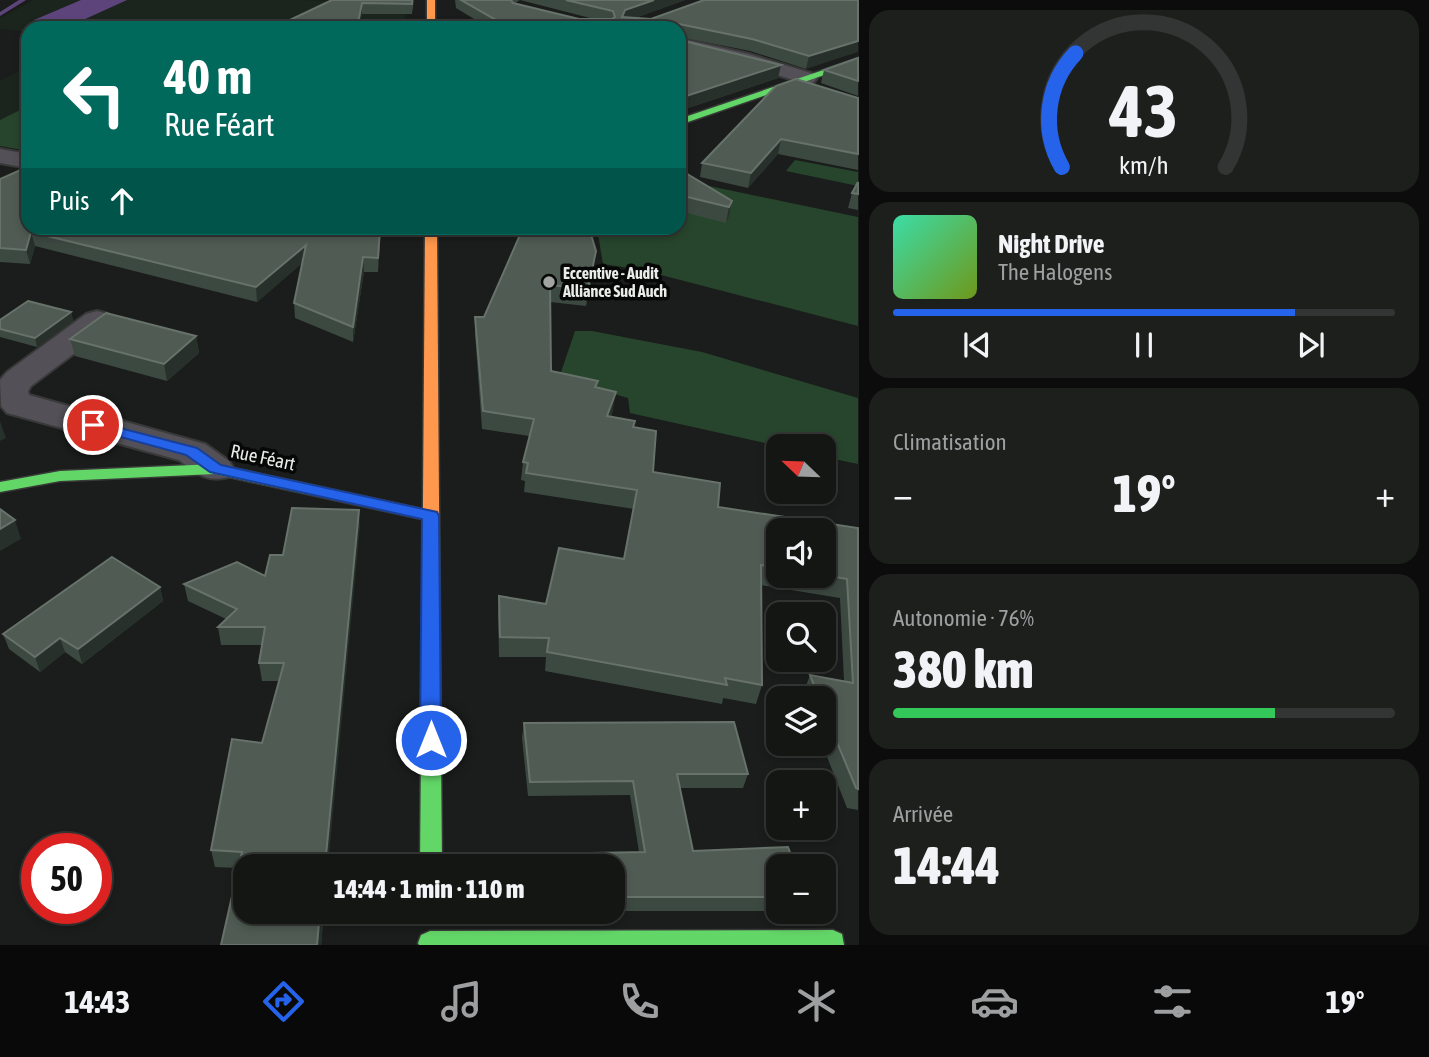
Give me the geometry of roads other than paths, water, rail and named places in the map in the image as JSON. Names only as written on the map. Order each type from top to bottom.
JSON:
[{"type":"main road","points":[[431,0],[431,21]]},
{"type":"main road","points":[[686,120],[859,60]]},
{"type":"main road","points":[[431,235],[431,854]]},
{"type":"main road","name":"Rue Féart","points":[[0,487],[72,475],[215,468],[431,516]]},
{"type":"main road","points":[[431,924],[430,944],[833,942]]},
{"type":"street","points":[[686,46],[760,62],[825,94]]},
{"type":"street","points":[[0,156],[21,160]]},
{"type":"street","points":[[0,184],[21,172]]},
{"type":"street","points":[[97,321],[19,379],[10,390],[13,399],[20,405],[192,452],[215,468]]},
{"type":"waterway","points":[[0,14],[23,0]]},
{"type":"place","name":"Eccentive - Audit Alliance Sud Auch","points":[[549,282]]}]
